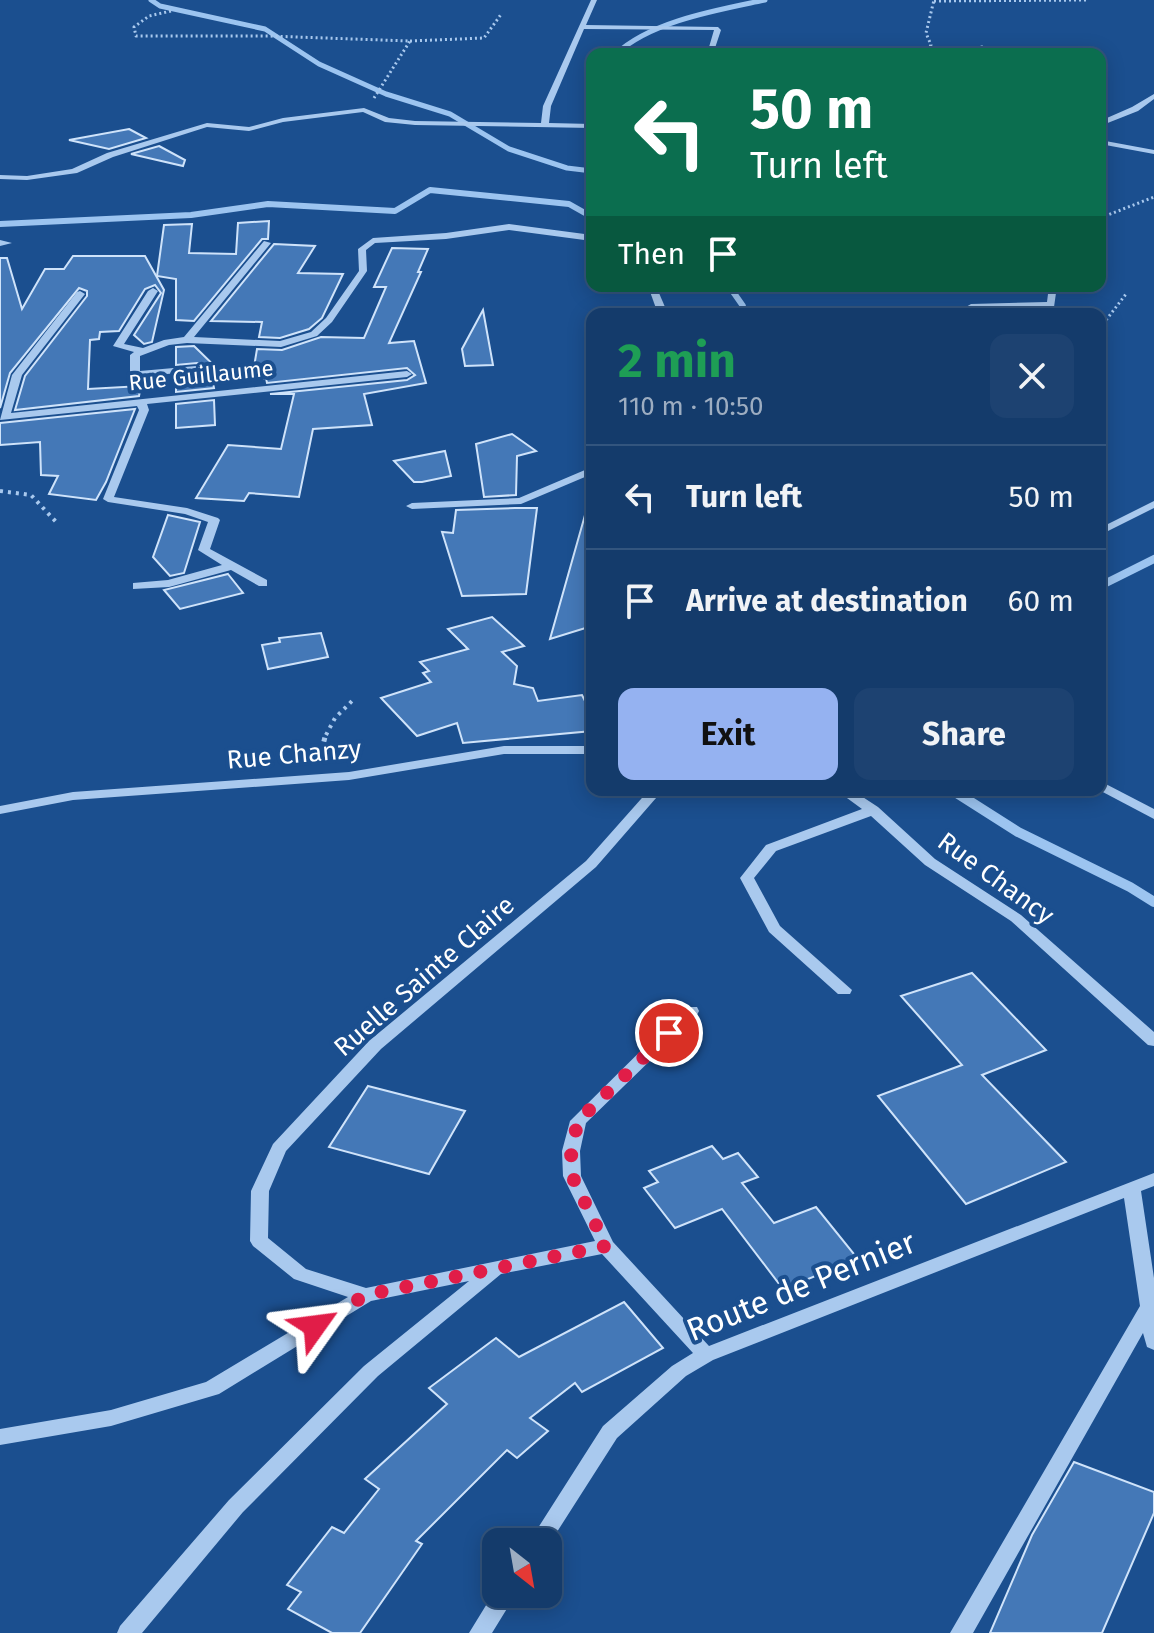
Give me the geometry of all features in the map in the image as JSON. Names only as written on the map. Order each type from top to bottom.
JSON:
[{"type":"street","points":[[545,125],[547,106],[594,0]]},
{"type":"street","points":[[583,27],[716,28],[712,48]]},
{"type":"street","points":[[1106,121],[1154,96]]},
{"type":"street","points":[[1144,103],[1154,104]]},
{"type":"street","points":[[0,177],[27,178],[74,171],[110,155],[207,125],[249,129],[283,120],[364,110],[388,120],[415,123],[586,126]]},
{"type":"street","points":[[1106,143],[1154,152]]},
{"type":"street","points":[[196,369],[135,374],[135,355],[187,340],[281,344],[314,334],[329,320],[363,271],[362,249],[373,241],[446,236],[509,227],[586,237]]},
{"type":"street","points":[[187,340],[267,243]]},
{"type":"street","points":[[142,351],[118,346],[153,291]]},
{"type":"street","points":[[971,308],[1051,305],[1052,292]]},
{"type":"street","points":[[2,417],[17,375],[80,294]]},
{"type":"street","name":"Rue Guillaume","points":[[2,417],[407,374]]},
{"type":"street","points":[[141,402],[144,410],[108,499],[187,511],[214,520],[204,550],[263,583]]},
{"type":"street","points":[[412,506],[521,501],[586,473]]},
{"type":"street","points":[[1106,529],[1154,504]]},
{"type":"street","points":[[137,586],[169,583],[231,566]]},
{"type":"street","name":"Rue Chanzy","points":[[0,810],[73,796],[349,776],[504,750],[586,750]]},
{"type":"street","points":[[1106,788],[1154,815]]},
{"type":"street","name":"Ruelle Sainte Claire","points":[[366,1295],[300,1274],[259,1241],[260,1191],[279,1148],[375,1045],[591,864],[651,796]]},
{"type":"street","name":"Rue Chancy","points":[[852,796],[873,810],[930,862],[1016,918],[1154,1041]]},
{"type":"street","points":[[844,990],[774,929],[747,878],[771,848],[873,810]]},
{"type":"street","points":[[691,1011],[578,1121],[571,1151],[572,1176],[606,1246],[706,1355]]},
{"type":"street","name":"Route de Pernier","points":[[548,1528],[610,1432],[679,1371],[706,1355],[1154,1179]]},
{"type":"street","points":[[1132,1189],[1154,1342]]},
{"type":"street","points":[[0,1437],[111,1418],[212,1388],[366,1295],[606,1246]]},
{"type":"street","points":[[128,1633],[236,1506],[371,1371],[498,1269]]},
{"type":"street","points":[[961,1633],[1147,1310]]},
{"type":"street","points":[[480,1633],[496,1608]]},
{"type":"path","points":[[929,48],[931,45],[926,33],[934,0],[1088,0]]},
{"type":"path","points":[[171,11],[140,21],[134,27],[136,36],[268,36],[410,41],[484,38],[502,13]]},
{"type":"path","points":[[364,110],[386,84],[410,41]]},
{"type":"path","points":[[958,48],[982,45],[1000,48]]},
{"type":"path","points":[[1106,216],[1154,197]]},
{"type":"path","points":[[1106,320],[1126,294]]},
{"type":"path","points":[[0,491],[31,495],[58,524]]},
{"type":"path","points":[[316,778],[323,737],[341,709],[355,698]]},
{"type":"building","points":[[129,129],[146,138],[109,149],[69,140]]},
{"type":"building","points":[[159,146],[185,160],[183,166],[131,154]]},
{"type":"building","points":[[269,221],[268,239],[262,239],[194,321],[176,320],[176,279],[157,276],[164,225],[192,224],[189,253],[236,254],[238,223]]},
{"type":"building","points":[[274,244],[315,246],[298,273],[343,274],[322,318],[309,329],[280,338],[259,337],[262,322],[211,321]]},
{"type":"building","points":[[392,248],[428,249],[389,343],[414,341],[426,383],[364,394],[372,425],[313,429],[299,497],[249,493],[244,501],[196,498],[228,445],[281,449],[294,394],[270,394],[407,380],[415,375],[407,368],[267,383],[266,378],[252,379],[257,349],[282,350],[321,337],[364,338],[386,287],[374,287]]},
{"type":"building","points":[[73,256],[145,256],[164,290],[152,342],[144,344],[134,335],[161,293],[155,285],[145,289],[119,331],[100,332],[99,339],[90,340],[88,389],[141,386],[139,396],[15,410],[25,376],[87,296],[87,291],[79,288],[10,373],[0,408],[0,258],[7,258],[22,309],[45,269],[64,269]]},
{"type":"building","points":[[483,310],[493,365],[465,366],[462,349]]},
{"type":"building","points":[[194,346],[230,381],[213,383],[214,388],[176,392],[176,382],[182,382],[176,376],[202,371],[197,363],[176,365],[176,347]]},
{"type":"building","points":[[214,400],[215,425],[176,428],[176,404]]},
{"type":"building","points":[[135,409],[96,500],[49,494],[58,476],[41,475],[40,442],[0,445],[0,423]]},
{"type":"building","points":[[512,434],[536,451],[517,456],[516,495],[484,497],[476,444]]},
{"type":"building","points":[[445,451],[451,476],[422,482],[414,482],[394,461]]},
{"type":"building","points":[[537,508],[526,594],[462,596],[442,532],[453,533],[456,510]]},
{"type":"building","points":[[168,515],[200,522],[184,573],[170,576],[153,557]]},
{"type":"building","points":[[585,515],[586,515],[586,628],[550,639]]},
{"type":"building","points":[[228,574],[243,593],[180,609],[164,590]]},
{"type":"building","points":[[492,617],[524,646],[502,652],[517,666],[514,684],[533,688],[538,701],[582,695],[586,703],[586,732],[463,743],[457,723],[417,736],[381,698],[431,682],[423,673],[429,671],[420,662],[468,649],[448,629]]},
{"type":"building","points":[[321,633],[328,657],[268,669],[262,645],[280,642],[279,638]]},
{"type":"building","points":[[972,973],[1046,1050],[982,1075],[1066,1162],[966,1204],[878,1096],[962,1065],[901,996]]},
{"type":"building","points":[[368,1086],[465,1111],[429,1174],[329,1147]]},
{"type":"building","points":[[712,1146],[723,1159],[738,1153],[758,1177],[742,1183],[774,1223],[816,1207],[858,1259],[783,1289],[722,1209],[675,1228],[644,1188],[658,1182],[649,1171]]},
{"type":"building","points":[[624,1302],[663,1348],[582,1392],[575,1383],[530,1418],[548,1431],[517,1458],[507,1450],[416,1541],[422,1544],[360,1633],[332,1633],[288,1609],[301,1592],[287,1585],[332,1527],[344,1533],[379,1489],[365,1479],[447,1404],[429,1388],[496,1338],[519,1357]]},
{"type":"building","points":[[1074,1462],[1154,1492],[1154,1513],[1102,1633],[990,1633],[1032,1535]]},
{"type":"waterway","points":[[151,0],[160,6],[265,29],[319,64],[386,94],[450,114],[509,149],[567,168],[586,170]]},
{"type":"waterway","points":[[624,48],[666,25],[765,0]]},
{"type":"waterway","points":[[0,224],[191,215],[268,204],[395,211],[430,190],[569,204],[586,214]]},
{"type":"waterway","points":[[733,292],[743,306],[741,308]]},
{"type":"waterway","points":[[1106,583],[1154,559]]},
{"type":"waterway","points":[[961,796],[1018,832],[1154,902]]},
{"type":"route","points":[[315,1326],[366,1295],[606,1246],[572,1176],[571,1151],[578,1121],[669,1033]]}]
